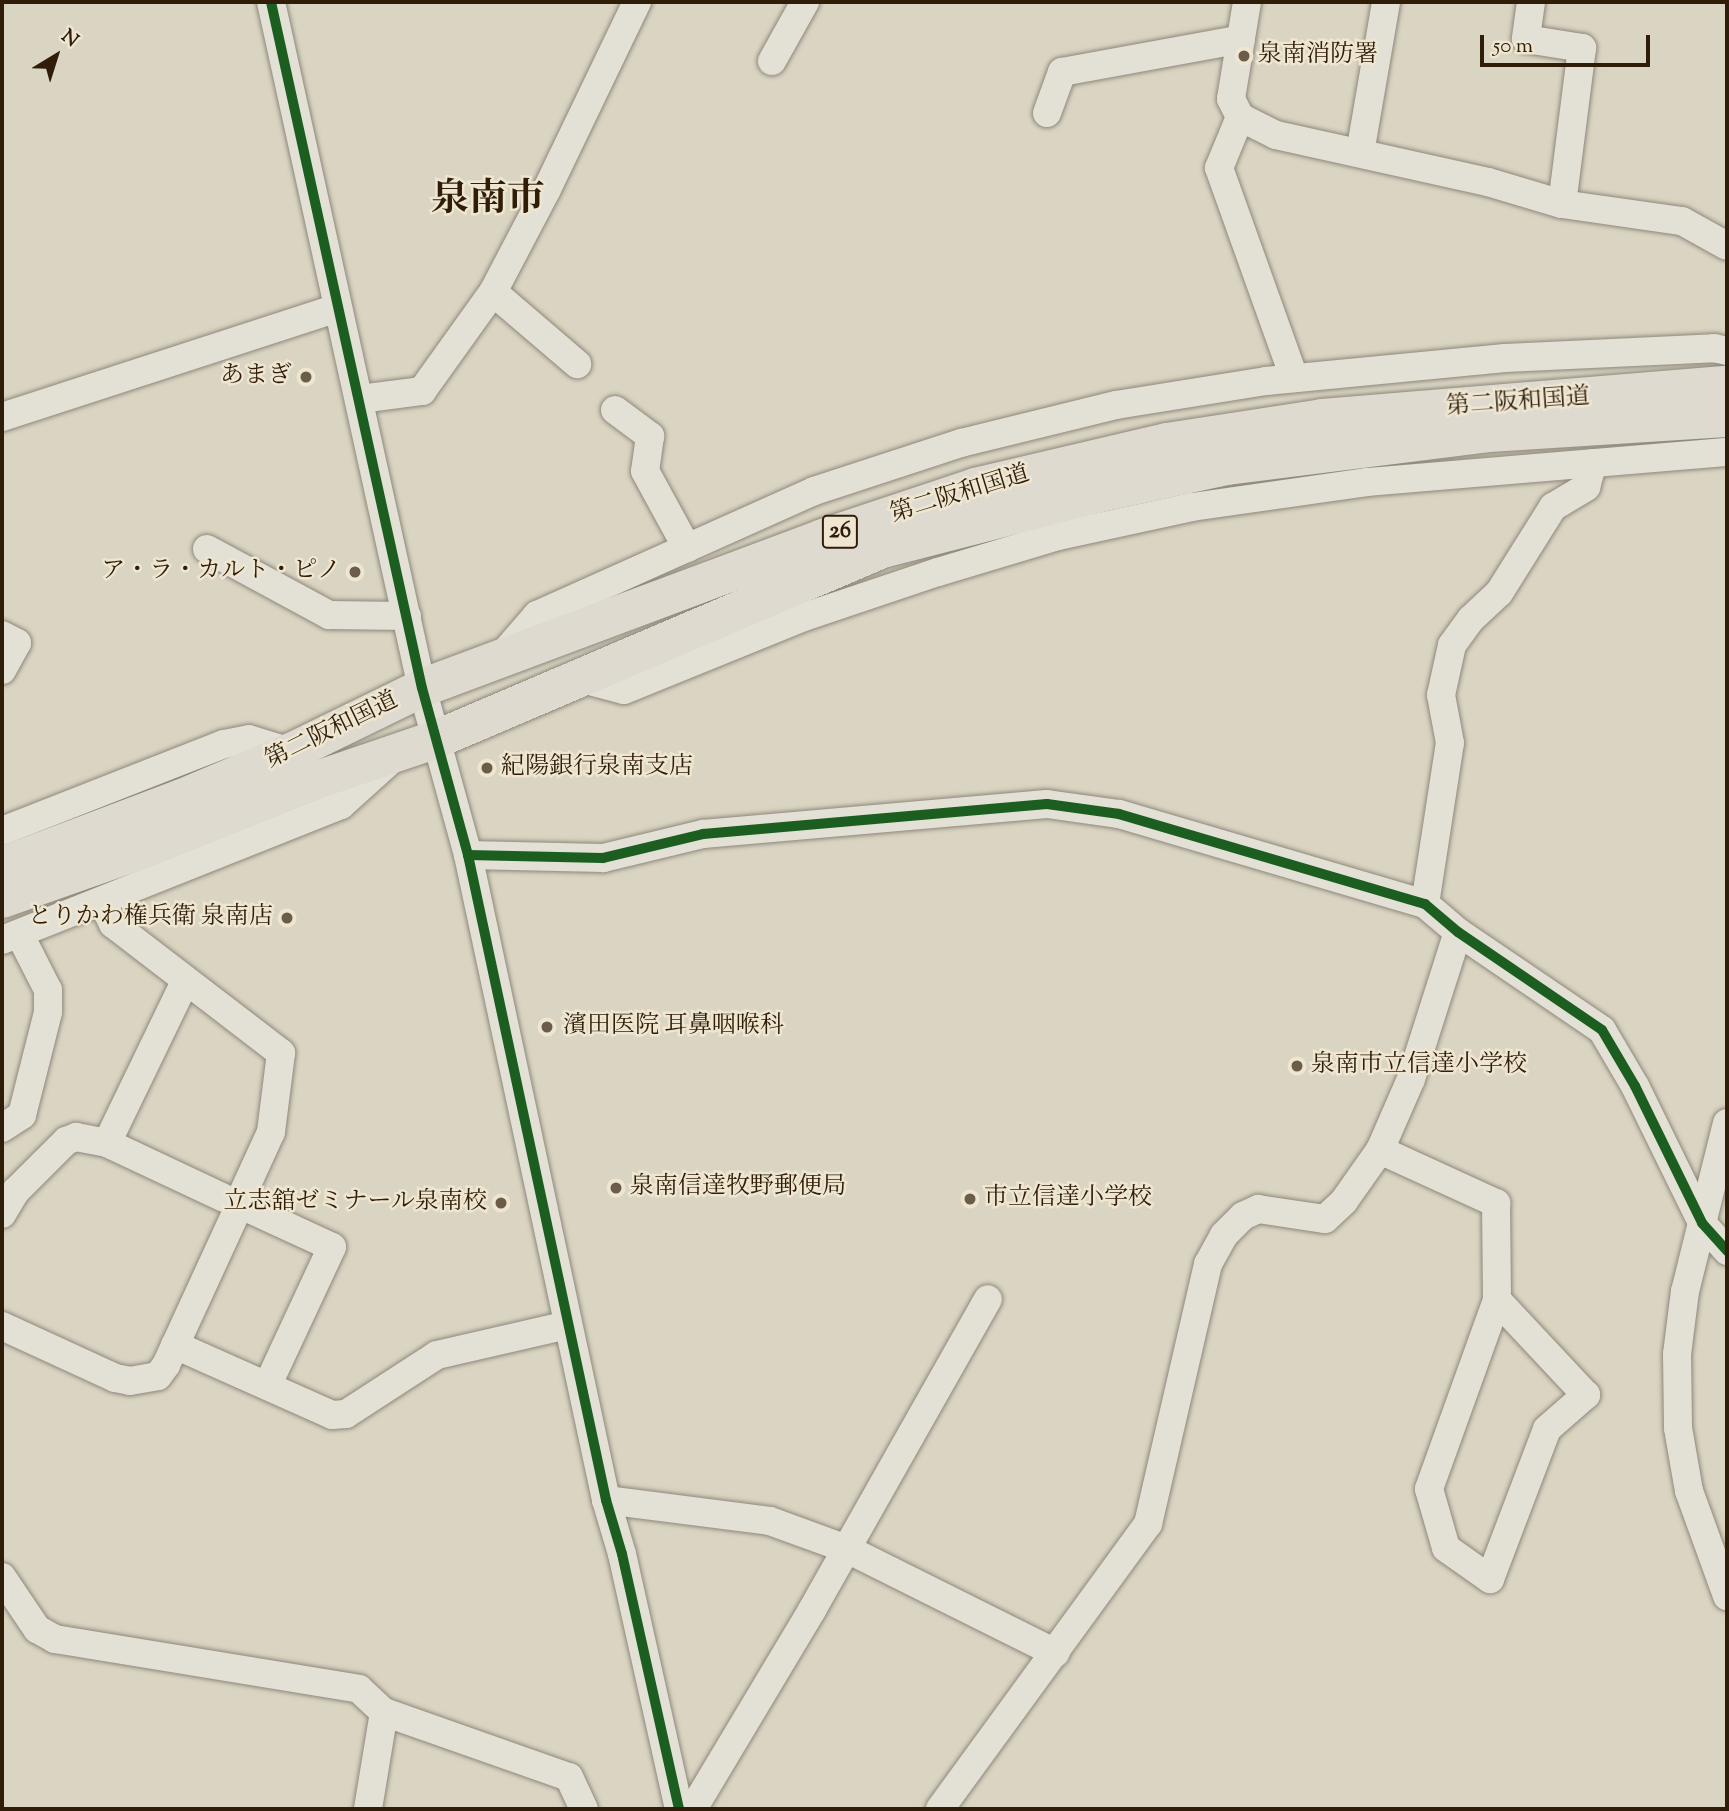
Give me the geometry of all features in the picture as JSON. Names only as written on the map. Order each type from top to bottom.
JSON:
[{"type":"highway","name":"第二阪和国道","points":[[2,866],[182,798],[291,752],[422,688],[823,538],[975,487],[1167,442],[1323,418],[1727,384]]},
{"type":"highway","name":"第二阪和国道","points":[[2,899],[150,847],[305,784],[438,739],[882,549],[1096,494],[1227,466],[1488,433],[1727,418]]},
{"type":"street","points":[[271,2],[422,688],[468,855],[606,1500],[622,1554],[679,1809]]},
{"type":"street","points":[[360,399],[422,391],[493,292],[547,189],[637,2]]},
{"type":"street","points":[[772,61],[805,2]]},
{"type":"street","points":[[1247,2],[1231,99],[1240,117],[1276,135],[1488,182],[1562,204],[1682,221],[1725,236]]},
{"type":"street","points":[[1360,153],[1386,2]]},
{"type":"street","points":[[1531,2],[1526,39],[1582,48],[1562,204]]},
{"type":"street","points":[[1047,114],[1062,72],[1241,39]]},
{"type":"street","points":[[1240,117],[1219,168],[1294,378]]},
{"type":"street","points":[[493,292],[577,364]]},
{"type":"street","points":[[2,416],[338,308]]},
{"type":"street","points":[[498,660],[537,615],[814,491],[961,443],[1116,405],[1294,378],[1505,358],[1714,348],[1727,351]]},
{"type":"street","points":[[615,410],[650,436],[645,471],[687,548]]},
{"type":"street","points":[[582,679],[624,690],[804,617],[938,572],[1058,536],[1192,507],[1368,482],[1727,453]]},
{"type":"street","points":[[1425,904],[1450,743],[1441,695],[1452,645],[1472,619],[1499,593],[1553,507],[1586,486],[1593,463]]},
{"type":"street","points":[[207,549],[328,615],[407,616]]},
{"type":"street","points":[[2,635],[17,643],[2,670]]},
{"type":"street","points":[[2,831],[224,744],[249,740],[291,752]]},
{"type":"street","points":[[2,1128],[22,1115],[48,1012],[48,990],[11,938],[341,805],[400,751]]},
{"type":"street","points":[[468,855],[603,858],[703,834],[1047,804],[1119,814],[1425,904],[1458,932],[1602,1030],[1635,1086],[1702,1223],[1727,1251]]},
{"type":"street","points":[[2,1326],[115,1378],[130,1381],[158,1376],[176,1345],[271,1132],[281,1053],[185,982],[113,924],[102,902]]},
{"type":"street","points":[[940,1809],[1148,1524],[1208,1264],[1224,1235],[1243,1216],[1258,1209],[1325,1219],[1344,1201],[1380,1150],[1411,1079],[1458,932]]},
{"type":"street","points":[[107,1143],[185,982]]},
{"type":"street","points":[[1727,1123],[1685,1291],[1677,1354],[1678,1427],[1689,1491],[1727,1595]]},
{"type":"street","points":[[2,1214],[16,1191],[66,1141],[88,1138],[107,1143],[332,1247],[268,1384]]},
{"type":"street","points":[[1380,1150],[1496,1203],[1497,1300],[1429,1489],[1446,1548],[1490,1579],[1547,1429],[1586,1395],[1497,1300]]},
{"type":"street","points":[[693,1809],[847,1549],[988,1299]]},
{"type":"street","points":[[176,1345],[332,1415],[346,1414],[438,1355],[568,1325]]},
{"type":"street","points":[[606,1500],[770,1521],[847,1549],[1056,1653]]},
{"type":"street","points":[[2,1577],[37,1629],[55,1639],[359,1689],[384,1713],[569,1777],[584,1809]]},
{"type":"street","points":[[368,1809],[384,1713]]},
{"type":"cycle path","points":[[271,2],[422,688],[468,855],[606,1500],[622,1554],[679,1809]]},
{"type":"cycle path","points":[[468,855],[603,858],[703,834],[1047,804],[1119,814],[1425,904],[1458,932],[1602,1030],[1635,1086],[1702,1223],[1727,1251]]},
{"type":"place","name":"泉南消防署","points":[[1244,56]]},
{"type":"place","name":"あまぎ","points":[[306,377]]},
{"type":"place","name":"ア・ラ・カルト・ピノ","points":[[355,572]]},
{"type":"place","name":"紀陽銀行泉南支店","points":[[487,768]]},
{"type":"place","name":"とりかわ権兵衛 泉南店","points":[[287,918]]},
{"type":"place","name":"濱田医院 耳鼻咽喉科","points":[[547,1027]]},
{"type":"place","name":"泉南市立信達小学校","points":[[1297,1066]]},
{"type":"place","name":"泉南信達牧野郵便局","points":[[616,1188]]},
{"type":"place","name":"市立信達小学校","points":[[970,1199]]},
{"type":"place","name":"立志舘ゼミナール泉南校","points":[[501,1203]]},
{"type":"district","name":"泉南市","points":[[488,202]]}]
